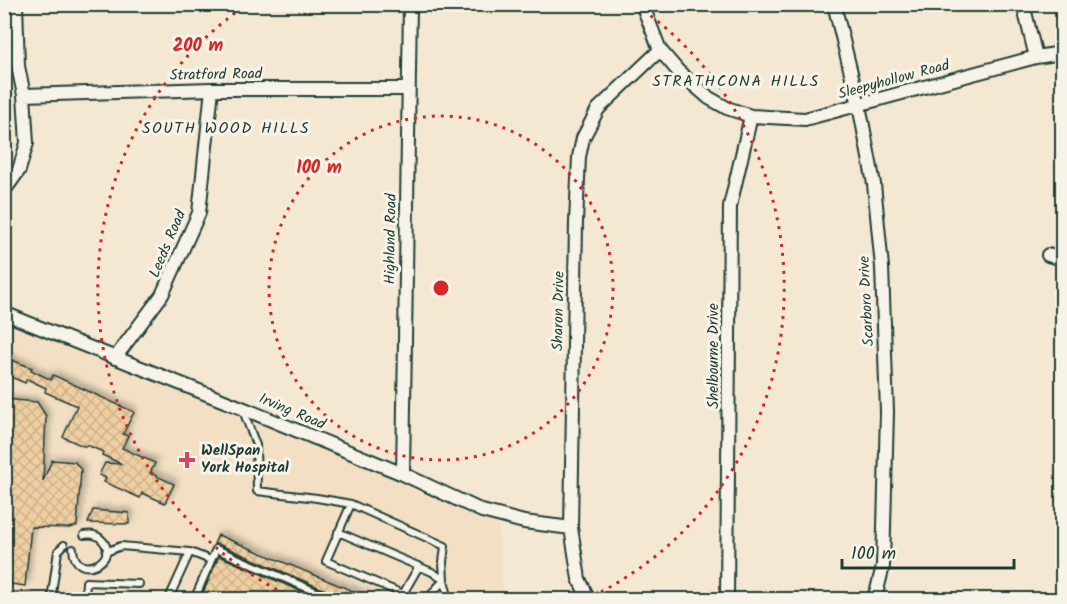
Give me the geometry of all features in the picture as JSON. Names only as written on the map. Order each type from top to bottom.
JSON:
[{"type":"street","points":[[4,191],[19,170],[27,143],[24,95],[18,66],[16,4]]},
{"type":"street","name":"Highland Road","points":[[403,474],[410,4]]},
{"type":"street","name":"Sleepyhollow Road","points":[[642,4],[660,50],[678,71],[709,98],[727,108],[751,116],[805,119],[1036,57],[1062,53]]},
{"type":"street","name":"Scarboro Drive","points":[[834,4],[859,105],[874,184],[882,267],[887,412],[883,566],[872,600]]},
{"type":"street","points":[[1023,4],[1036,57]]},
{"type":"street","name":"Sharon Drive","points":[[589,600],[579,579],[571,528],[579,158],[583,138],[598,109],[660,50]]},
{"type":"street","name":"Stratford Road","points":[[24,95],[212,89],[409,89]]},
{"type":"street","name":"Leeds Road","points":[[115,358],[162,295],[199,213],[212,89]]},
{"type":"street","name":"Shelbourne Drive","points":[[727,600],[730,206],[751,116]]},
{"type":"street","points":[[1048,255],[1062,259]]},
{"type":"street","name":"Irving Road","points":[[4,313],[403,474],[482,511],[524,522],[571,528]]},
{"type":"lane","points":[[242,408],[256,445],[257,491],[351,504],[445,546],[444,580],[449,600]]},
{"type":"lane","points":[[351,504],[326,561],[404,594],[419,566]]},
{"type":"lane","points":[[338,532],[419,566],[444,580]]},
{"type":"lane","points":[[73,549],[77,561],[87,567],[92,567],[102,561],[106,546],[100,537],[84,535]]},
{"type":"lane","points":[[51,600],[58,551],[64,545]]},
{"type":"lane","points":[[106,552],[121,546],[190,552],[208,559]]},
{"type":"lane","points":[[194,600],[216,549],[335,600]]},
{"type":"lane","points":[[180,600],[169,598],[190,552]]},
{"type":"lane","points":[[430,600],[433,592],[444,580]]},
{"type":"lane","points":[[85,600],[86,582],[139,584]]},
{"type":"lane","points":[[6,598],[35,600]]},
{"type":"shaded area","name":"WellSpan York Hospital","points":[[4,315],[497,513],[504,599],[5,599]]},
{"type":"building","points":[[4,357],[32,368],[31,370],[51,380],[53,375],[134,412],[123,434],[128,436],[122,448],[155,463],[150,473],[174,484],[165,503],[142,493],[140,498],[104,482],[106,478],[99,475],[105,463],[122,464],[102,455],[103,452],[63,437],[77,406],[45,392],[46,388],[27,379],[25,383],[4,374]]},
{"type":"building","points":[[4,399],[37,402],[46,416],[43,481],[52,460],[75,462],[81,470],[77,526],[70,528],[31,527],[25,586],[4,583]]},
{"type":"building","points":[[93,510],[129,513],[129,524],[88,523]]},
{"type":"building","points":[[218,535],[372,600],[340,600],[337,595],[214,544]]},
{"type":"building","points":[[219,556],[321,600],[200,600]]},
{"type":"place","name":"WellSpan York Hospital","points":[[187,460]]},
{"type":"district","name":"STRATHCONA HILLS","points":[[736,81]]},
{"type":"district","name":"SOUTH WOOD HILLS","points":[[226,128]]}]
